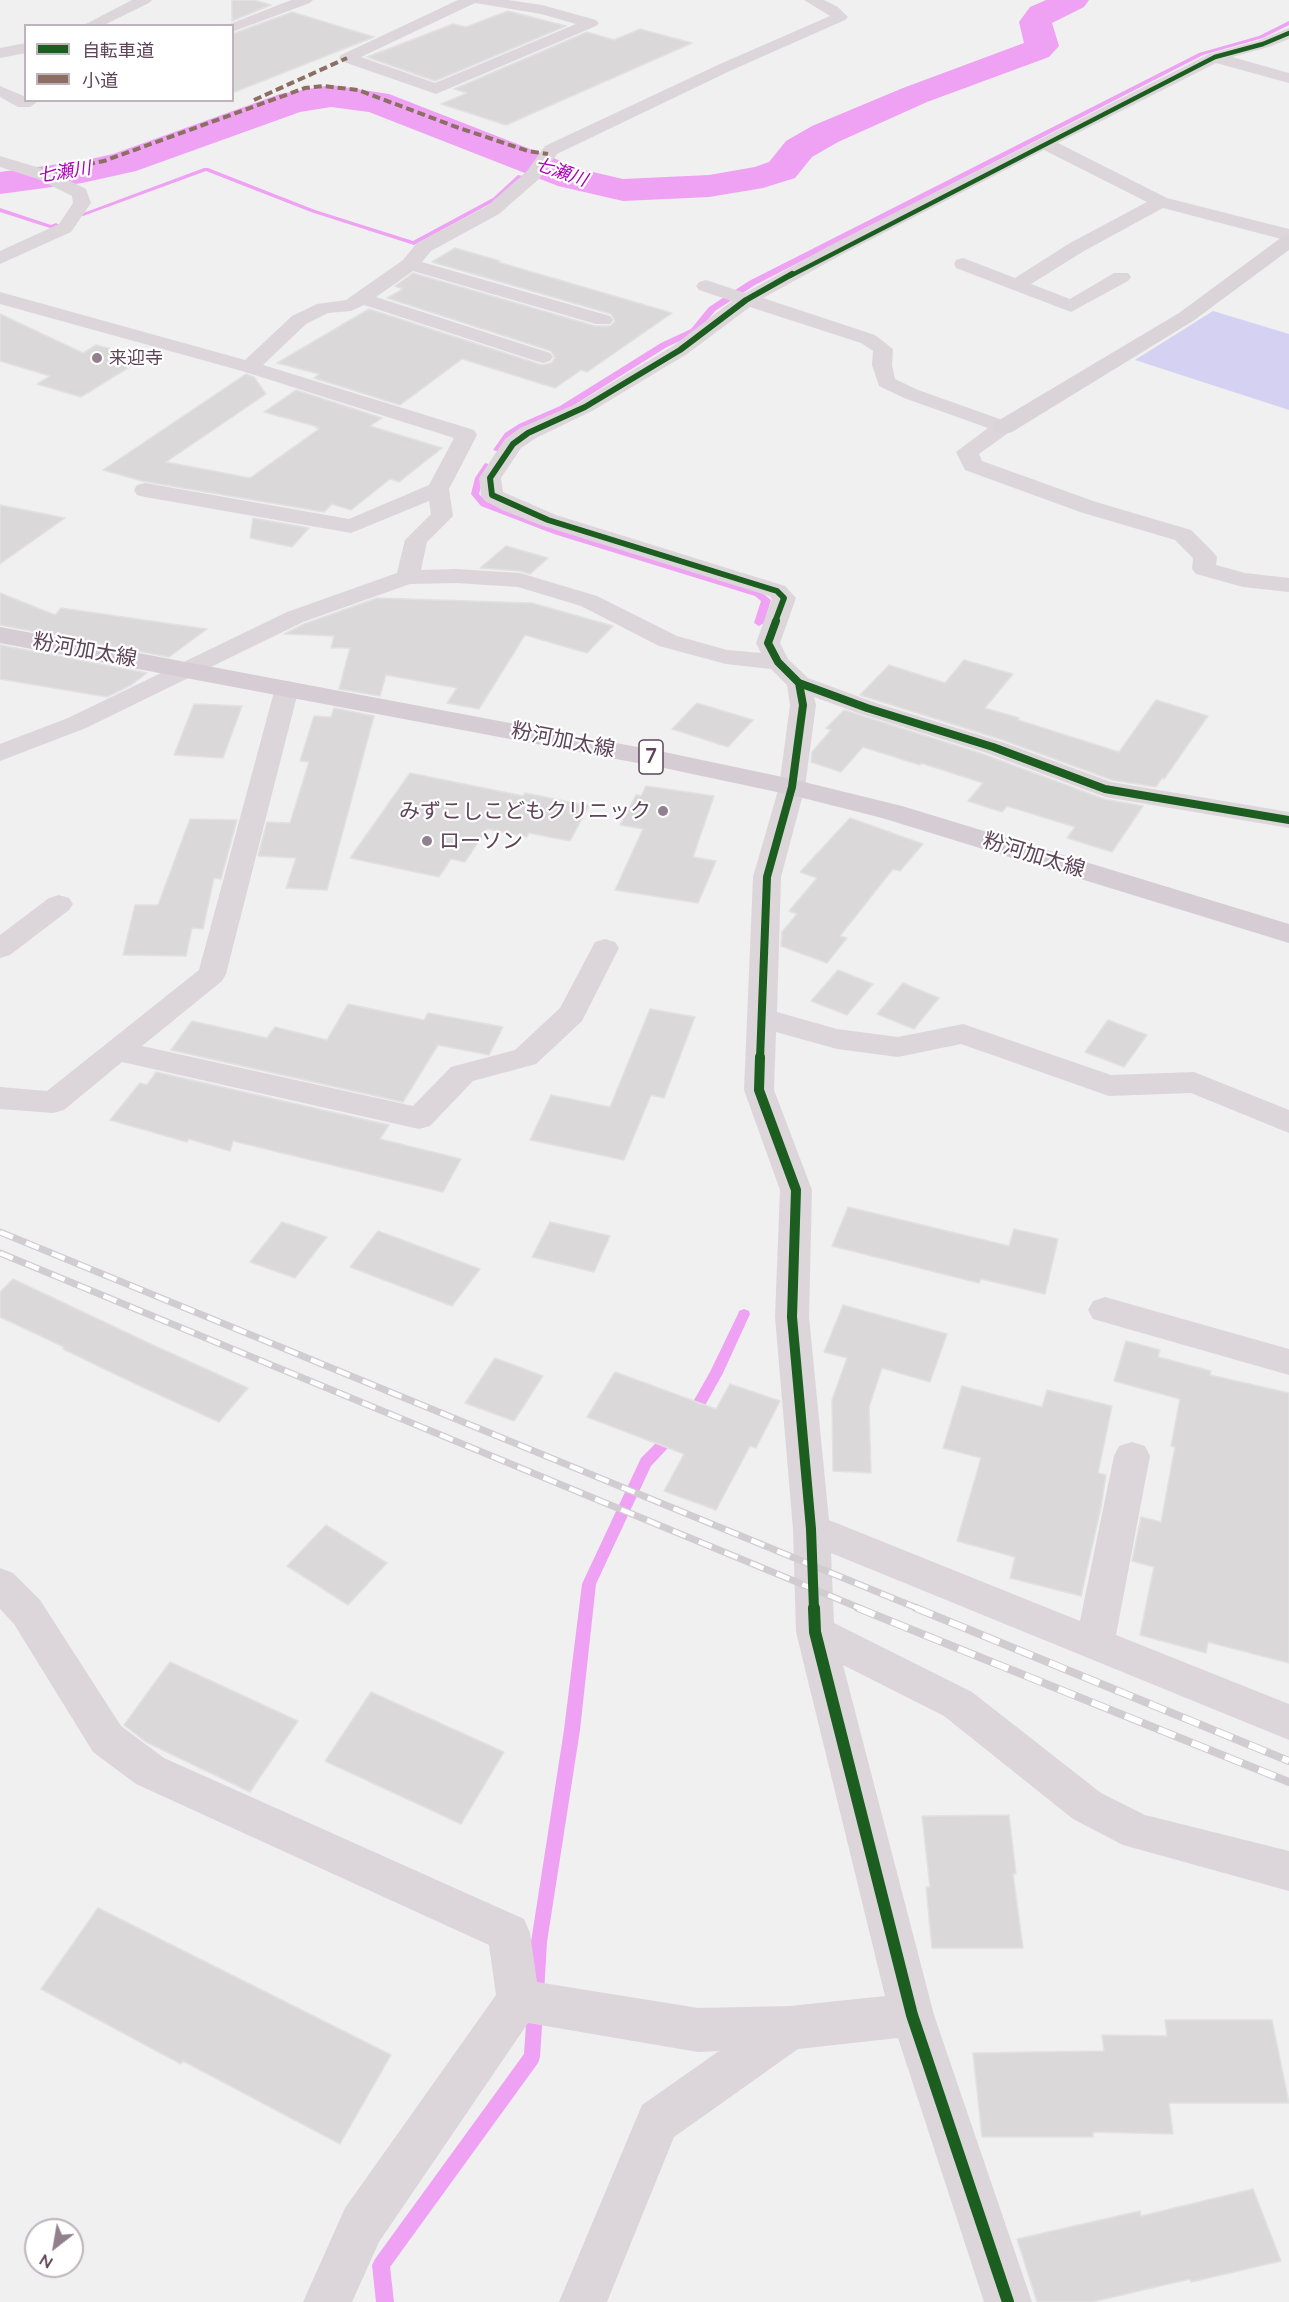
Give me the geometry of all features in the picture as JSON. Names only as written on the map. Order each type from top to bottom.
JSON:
[{"type":"main road","name":"粉河加太線","points":[[0,634],[664,760],[792,788],[892,812],[1289,934]]},
{"type":"street","points":[[93,24],[144,0]]},
{"type":"street","points":[[234,26],[305,0]]},
{"type":"street","points":[[470,0],[347,58],[435,89],[591,24],[542,10],[480,0]]},
{"type":"street","points":[[249,367],[299,320],[324,308],[351,305],[410,264],[424,247],[493,210],[533,175],[551,150],[726,67],[840,17],[833,10],[812,0]]},
{"type":"street","points":[[1289,33],[1263,44],[1215,57],[741,298],[680,350],[585,407],[528,433],[513,444],[490,478],[492,495],[548,520],[777,591],[784,598],[768,643],[778,662],[799,684],[867,708],[993,747],[1105,789],[1289,820]]},
{"type":"street","points":[[0,53],[24,48]]},
{"type":"street","points":[[1215,57],[1289,78]]},
{"type":"street","points":[[0,91],[24,103],[27,102]]},
{"type":"street","points":[[1044,143],[1161,202],[1289,235]]},
{"type":"street","points":[[0,160],[51,179],[80,193],[82,203],[65,228],[0,258]]},
{"type":"street","points":[[1018,284],[1077,247],[1161,202]]},
{"type":"street","points":[[1289,241],[1186,317],[1004,427],[967,452],[973,465],[1088,507],[1183,535],[1205,557],[1204,569],[1242,580],[1289,585]]},
{"type":"street","points":[[410,264],[603,320]]},
{"type":"street","points":[[963,264],[1071,306],[1121,277]]},
{"type":"street","points":[[706,286],[868,339],[882,349],[882,365],[886,382],[911,394],[1004,427]]},
{"type":"street","points":[[0,298],[249,367],[466,435],[438,489],[442,516],[416,540],[408,577]]},
{"type":"street","points":[[361,298],[543,357]]},
{"type":"street","points":[[145,490],[351,526],[438,489]]},
{"type":"street","points":[[0,753],[77,723],[296,618],[375,587],[408,577],[456,576],[520,580],[589,601],[668,641],[726,657],[778,662]]},
{"type":"street","points":[[799,684],[803,705],[792,788],[767,877],[759,1090],[796,1190],[792,1317],[811,1529],[815,1632],[912,2015],[1008,2302]]},
{"type":"street","points":[[0,1098],[53,1102],[212,974],[287,688]]},
{"type":"street","points":[[0,949],[59,904]]},
{"type":"street","points":[[117,1051],[419,1118],[462,1074],[525,1057],[572,1014],[605,948]]},
{"type":"street","points":[[762,1018],[837,1039],[898,1047],[963,1034],[1109,1086],[1194,1082],[1289,1122]]},
{"type":"street","points":[[1105,1310],[1289,1362]]},
{"type":"street","points":[[1095,1643],[1132,1456]]},
{"type":"street","points":[[811,1529],[1289,1722]]},
{"type":"street","points":[[0,1584],[27,1612],[107,1739],[150,1771],[509,1933],[518,2000],[362,2225],[327,2302]]},
{"type":"street","points":[[815,1632],[958,1704],[1088,1806],[1138,1832],[1289,1871]]},
{"type":"street","points":[[518,2000],[698,2030],[790,2028],[912,2015]]},
{"type":"street","points":[[583,2302],[658,2121],[790,2028]]},
{"type":"shaded area","points":[[1213,311],[1289,334],[1289,410],[1135,360]]},
{"type":"building","points":[[232,0],[254,0],[271,5],[232,21]]},
{"type":"building","points":[[508,11],[566,26],[435,81],[367,57],[453,24],[466,27]]},
{"type":"building","points":[[292,12],[374,37],[234,92],[234,33]]},
{"type":"building","points":[[640,29],[692,43],[506,125],[441,104],[467,93],[454,89],[587,32],[614,40]]},
{"type":"building","points":[[455,248],[672,313],[587,372],[581,370],[555,388],[462,359],[400,405],[314,378],[319,374],[277,363],[369,309],[542,365],[551,363],[555,358],[551,351],[387,298],[403,289],[395,286],[413,273],[595,326],[610,326],[615,321],[611,314],[432,262]]},
{"type":"building","points":[[0,314],[83,353],[96,345],[144,358],[81,397],[37,384],[50,376],[0,361]]},
{"type":"building","points":[[246,374],[254,377],[266,394],[166,462],[250,478],[319,429],[264,412],[296,390],[382,418],[370,426],[442,448],[399,482],[390,479],[351,510],[332,504],[324,512],[142,481],[103,470]]},
{"type":"building","points":[[0,505],[65,518],[0,564]]},
{"type":"building","points":[[253,518],[309,528],[292,547],[250,538]]},
{"type":"building","points":[[506,546],[548,558],[530,574],[480,568]]},
{"type":"building","points":[[0,593],[55,615],[61,608],[207,629],[169,657],[0,625]]},
{"type":"building","points":[[377,598],[532,603],[613,626],[587,653],[525,635],[479,709],[447,703],[457,688],[386,675],[380,696],[339,689],[350,648],[331,648],[334,636],[284,634],[304,624]]},
{"type":"building","points":[[0,645],[147,673],[131,685],[107,697],[0,679]]},
{"type":"building","points":[[964,660],[1013,674],[985,708],[1119,752],[1156,700],[1208,716],[1156,787],[1112,780],[1003,740],[860,695],[889,665],[945,683]]},
{"type":"building","points":[[697,703],[753,720],[728,747],[672,729]]},
{"type":"building","points":[[194,704],[242,706],[223,758],[174,755]]},
{"type":"building","points":[[334,708],[374,716],[327,890],[286,888],[296,858],[258,856],[267,822],[290,823],[309,762],[300,761],[314,716],[331,717]]},
{"type":"building","points":[[844,710],[983,754],[1104,799],[1143,806],[1112,852],[1067,838],[1075,827],[1007,806],[1002,812],[968,801],[983,783],[921,763],[920,765],[863,747],[841,772],[811,762],[812,752],[831,730],[826,728]]},
{"type":"building","name":"ローソン","points":[[410,773],[523,796],[525,793],[589,806],[570,841],[529,833],[527,837],[487,829],[465,862],[451,859],[439,877],[350,858]]},
{"type":"building","points":[[646,786],[714,796],[693,857],[716,861],[698,903],[615,890],[643,829],[620,825],[636,795],[641,796]]},
{"type":"building","points":[[850,818],[923,844],[900,871],[893,869],[840,936],[847,938],[827,963],[781,946],[782,932],[797,914],[789,911],[817,878],[800,872]]},
{"type":"building","points":[[190,819],[237,820],[221,879],[214,878],[203,929],[192,928],[186,956],[123,955],[135,905],[158,905]]},
{"type":"building","points":[[838,970],[873,984],[847,1015],[811,1001]]},
{"type":"building","points":[[903,983],[939,998],[914,1029],[877,1014]]},
{"type":"building","points":[[348,1004],[424,1020],[428,1013],[503,1027],[489,1055],[438,1045],[403,1102],[171,1050],[192,1021],[267,1038],[275,1027],[327,1040]]},
{"type":"building","points":[[650,1009],[695,1017],[664,1098],[651,1095],[624,1160],[530,1140],[551,1095],[610,1107]]},
{"type":"building","points":[[1108,1020],[1147,1035],[1124,1067],[1085,1052]]},
{"type":"building","points":[[156,1072],[389,1125],[380,1139],[461,1159],[443,1192],[233,1141],[230,1151],[189,1139],[187,1142],[110,1120],[140,1083],[147,1085]]},
{"type":"building","points":[[848,1207],[1009,1246],[1014,1229],[1058,1239],[1045,1294],[981,1279],[979,1283],[832,1246]]},
{"type":"building","points":[[282,1222],[327,1237],[295,1278],[250,1262]]},
{"type":"building","points":[[550,1222],[610,1236],[594,1272],[532,1257]]},
{"type":"building","points":[[378,1231],[480,1269],[452,1306],[350,1267]]},
{"type":"building","points":[[13,1279],[248,1388],[219,1422],[140,1386],[0,1317],[0,1292]]},
{"type":"building","points":[[843,1305],[947,1334],[930,1382],[882,1368],[869,1407],[871,1473],[833,1471],[832,1400],[847,1358],[824,1352]]},
{"type":"building","points":[[1126,1341],[1160,1350],[1158,1357],[1211,1371],[1210,1375],[1289,1393],[1289,1663],[1208,1642],[1206,1653],[1140,1635],[1154,1567],[1132,1561],[1141,1517],[1161,1522],[1175,1447],[1171,1446],[1180,1399],[1114,1381]]},
{"type":"building","points":[[495,1358],[543,1376],[514,1421],[465,1403]]},
{"type":"building","points":[[615,1372],[716,1409],[730,1384],[780,1401],[756,1448],[750,1446],[716,1510],[664,1491],[684,1454],[587,1417]]},
{"type":"building","points":[[962,1386],[1042,1407],[1047,1390],[1112,1406],[1098,1473],[1106,1475],[1101,1507],[1081,1596],[1010,1578],[1015,1557],[957,1541],[981,1458],[943,1448]]},
{"type":"building","points":[[326,1525],[387,1563],[348,1605],[287,1566]]},
{"type":"building","points":[[170,1662],[298,1721],[250,1792],[146,1742],[124,1725]]},
{"type":"building","points":[[371,1692],[504,1752],[461,1824],[325,1761]]},
{"type":"building","points":[[1009,1815],[1016,1874],[1013,1874],[1023,1948],[932,1948],[926,1887],[930,1887],[922,1816]]},
{"type":"building","points":[[98,1908],[391,2055],[340,2144],[183,2061],[181,2064],[41,1989]]},
{"type":"building","points":[[1165,2020],[1272,2020],[1289,2103],[1169,2103],[1173,2134],[1093,2132],[1093,2137],[982,2137],[973,2053],[1104,2051],[1102,2035],[1167,2036]]},
{"type":"building","points":[[1253,2189],[1281,2261],[1092,2302],[1037,2302],[1017,2239],[1140,2211],[1141,2216]]},
{"type":"waterway","name":"七瀬川","points":[[0,183],[82,172],[123,163],[293,102],[331,96],[376,102],[571,178],[623,190],[709,186],[763,177],[782,170],[799,149],[825,134],[915,95],[1037,50],[1042,46],[1035,22],[1042,14],[1073,0]]},
{"type":"waterway","points":[[497,450],[508,435],[522,426],[563,408],[664,345],[694,331],[712,309],[752,283],[1201,54],[1261,37],[1289,23]]},
{"type":"waterway","points":[[81,215],[206,169],[313,211],[414,243],[495,199],[520,176]]},
{"type":"waterway","points":[[0,210],[52,227],[56,225]]},
{"type":"waterway","points":[[488,465],[479,478],[475,494],[484,504],[557,532],[758,594],[766,600],[759,623]]},
{"type":"waterway","points":[[692,1416],[716,1373],[744,1314]]},
{"type":"waterway","points":[[536,1993],[539,1942],[572,1730],[589,1584],[646,1462],[673,1435]]},
{"type":"waterway","points":[[385,2302],[381,2265],[532,2057],[535,2010]]},
{"type":"railway","points":[[0,1232],[919,1609]]},
{"type":"railway","points":[[0,1253],[862,1609]]},
{"type":"railway","points":[[858,1608],[1289,1782]]},
{"type":"railway","points":[[916,1608],[1289,1761]]},
{"type":"marked path","points":[[254,100],[347,58]]},
{"type":"marked path","points":[[40,174],[104,161],[305,88],[323,86],[358,90],[459,128],[528,151],[548,154]]},
{"type":"cycle path","points":[[1289,33],[1263,44],[1215,57],[836,250],[746,300],[680,350],[585,407],[528,433],[513,444],[490,478],[492,495],[548,520],[777,591],[784,598],[768,643],[778,662],[799,683],[867,708],[993,747],[1105,789],[1289,820]]},
{"type":"cycle path","points":[[799,683],[803,705],[792,787],[767,877],[759,1090],[796,1190],[792,1317],[811,1529],[815,1632],[912,2015],[1008,2302]]},
{"type":"place","name":"来迎寺","points":[[97,358]]},
{"type":"place","name":"みずこしこどもクリニック","points":[[663,811]]},
{"type":"place","name":"ローソン","points":[[427,841]]}]
